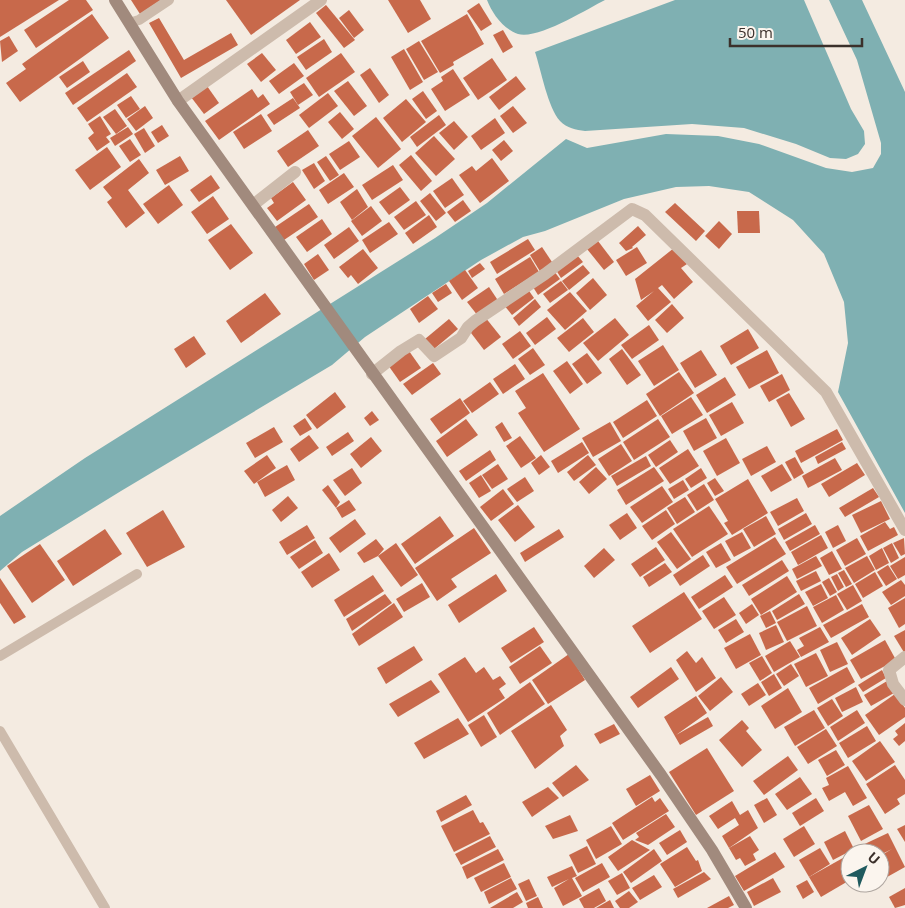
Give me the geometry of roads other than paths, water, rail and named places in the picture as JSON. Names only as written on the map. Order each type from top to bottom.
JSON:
[{"type":"street","points":[[114,0],[178,101],[360,358],[661,775],[712,850],[746,908]]},
{"type":"street","points":[[178,101],[321,0]]},
{"type":"street","points":[[253,205],[295,172]]},
{"type":"street","points":[[372,374],[401,351],[420,340],[434,356],[461,338],[468,327],[475,321],[545,274],[632,209],[636,209],[645,214],[826,392],[905,530]]},
{"type":"street","points":[[905,657],[889,670],[893,684],[905,700]]},
{"type":"lane","points":[[130,23],[139,20],[169,0]]},
{"type":"lane","points":[[0,656],[137,574]]},
{"type":"lane","points":[[0,731],[105,908]]},
{"type":"water","points":[[487,0],[605,0],[550,28],[527,35],[513,32],[503,24],[495,15]]},
{"type":"water","points":[[675,0],[804,0],[851,109],[864,131],[865,144],[858,154],[846,159],[830,158],[796,144],[744,128],[692,124],[585,131],[572,128],[560,121],[548,98],[535,52]]},
{"type":"water","points":[[829,0],[862,0],[905,92],[905,513],[838,392],[848,343],[844,302],[824,254],[793,220],[749,192],[709,186],[676,187],[624,199],[545,231],[523,237],[481,260],[365,337],[332,365],[22,552],[0,571],[0,516],[85,458],[435,238],[487,203],[566,139],[587,148],[666,134],[718,136],[759,144],[826,168],[852,172],[873,168],[881,154],[881,143],[857,60]]}]
